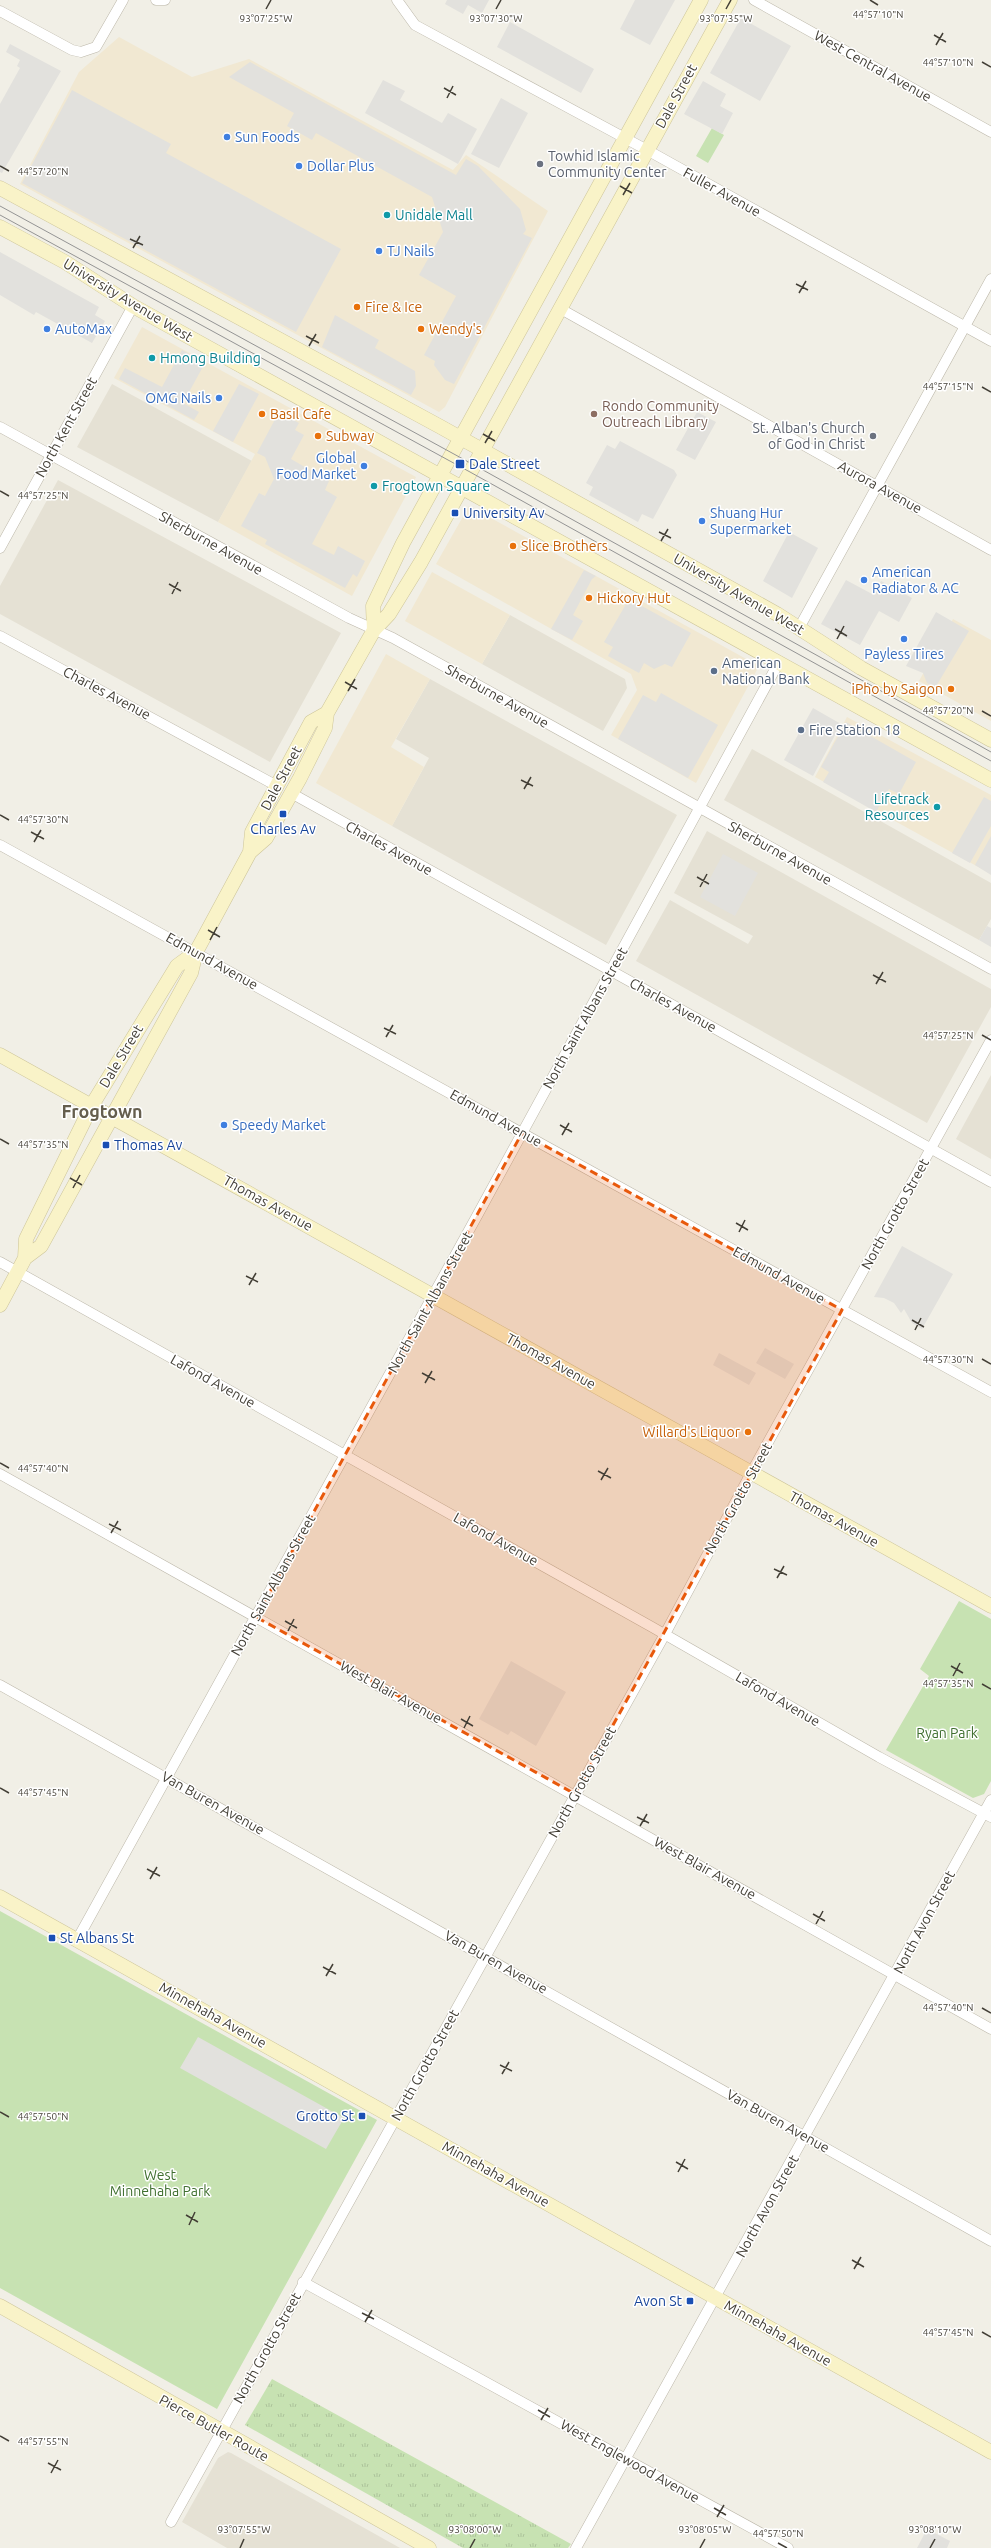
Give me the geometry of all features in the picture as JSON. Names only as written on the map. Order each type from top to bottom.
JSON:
[{"type":"main road","name":"Dale Street","points":[[374,630],[373,606],[440,474],[701,0]]},
{"type":"main road","name":"Dale Street","points":[[25,1258],[41,1246],[191,973],[196,952],[250,852],[266,838],[291,793],[325,728],[327,712],[374,630],[389,614],[421,562],[558,308],[730,0]]},
{"type":"main road","name":"University Avenue West","points":[[0,188],[481,450],[799,628],[861,668],[991,740]]},
{"type":"main road","name":"University Avenue West","points":[[0,227],[65,262],[133,306],[440,474],[991,780]]},
{"type":"main road","name":"Dale Street","points":[[250,852],[252,832],[311,722],[327,712]]},
{"type":"main road","name":"Dale Street","points":[[0,1306],[25,1258],[26,1239],[92,1105],[177,966],[196,952]]},
{"type":"main road","name":"Thomas Avenue","points":[[0,1055],[991,1606]]},
{"type":"main road","name":"Minnehaha Avenue","points":[[0,1897],[396,2117],[991,2452]]},
{"type":"main road","name":"Pierce Butler Route","points":[[0,2306],[429,2548]]},
{"type":"street","points":[[0,11],[72,50],[81,52],[96,47],[123,0]]},
{"type":"street","points":[[156,0],[165,0]]},
{"type":"street","name":"Fuller Avenue","points":[[397,0],[415,25],[647,150],[991,341]]},
{"type":"street","name":"West Central Avenue","points":[[754,0],[991,132]]},
{"type":"street","points":[[799,628],[991,279]]},
{"type":"street","name":"North Kent Street","points":[[0,548],[133,306]]},
{"type":"street","name":"Aurora Avenue","points":[[558,308],[991,550]]},
{"type":"street","name":"Sherburne Avenue","points":[[0,427],[374,630],[393,638],[991,969]]},
{"type":"street","name":"Charles Avenue","points":[[0,636],[277,786]]},
{"type":"street","name":"North Saint Albans Street","points":[[77,1940],[434,1295],[779,662]]},
{"type":"street","name":"Charles Avenue","points":[[291,793],[991,1182]]},
{"type":"street","name":"Edmund Avenue","points":[[0,845],[991,1392]]},
{"type":"street","name":"North Grotto Street","points":[[171,2522],[303,2282],[665,1634],[751,1472],[991,1040]]},
{"type":"street","name":"Lafond Avenue","points":[[0,1262],[665,1634],[879,1757],[987,1815]]},
{"type":"street","name":"West Blair Avenue","points":[[0,1474],[575,1794],[991,2029]]},
{"type":"street","name":"Van Buren Avenue","points":[[0,1685],[167,1777],[991,2241]]},
{"type":"street","name":"North Avon Street","points":[[576,2548],[987,1815],[991,1800]]},
{"type":"street","name":"West Englewood Avenue","points":[[303,2282],[788,2548]]},
{"type":"highlighted area","points":[[522,1133],[842,1310],[575,1794],[256,1617]]},
{"type":"shaded area","points":[[447,0],[489,0],[482,13],[468,5],[463,14],[445,4]]},
{"type":"shaded area","points":[[635,0],[675,0],[650,45],[620,29]]},
{"type":"shaded area","points":[[741,18],[791,46],[760,101],[710,73]]},
{"type":"shaded area","points":[[510,22],[594,69],[581,93],[497,47]]},
{"type":"shaded area","points":[[119,37],[192,77],[249,59],[453,170],[466,155],[548,211],[445,407],[439,412],[20,184],[79,72]]},
{"type":"shaded area","points":[[10,44],[61,71],[2,173],[0,172],[0,104],[20,68],[17,66],[20,60],[6,52]]},
{"type":"shaded area","points":[[250,62],[456,175],[466,159],[478,166],[520,209],[526,230],[523,234],[532,238],[454,384],[445,380],[434,365],[435,361],[424,355],[456,296],[419,275],[443,232],[432,197],[316,133],[312,140],[287,126],[294,113],[229,77]]},
{"type":"shaded area","points":[[383,80],[405,91],[400,100],[442,123],[448,113],[477,129],[458,164],[365,113]]},
{"type":"shaded area","points":[[703,81],[726,94],[720,106],[733,113],[722,134],[684,114]]},
{"type":"shaded area","points":[[72,90],[171,144],[166,153],[341,249],[296,332],[22,183]]},
{"type":"shaded area","points":[[501,98],[528,113],[499,168],[471,154]]},
{"type":"shaded area","points":[[0,252],[99,307],[95,315],[105,321],[92,343],[36,312],[34,315],[0,295]]},
{"type":"shaded area","points":[[335,315],[379,340],[375,348],[415,371],[416,386],[411,395],[322,347]]},
{"type":"shaded area","points":[[142,327],[416,477],[352,596],[218,522],[255,454],[114,378]]},
{"type":"shaded area","points":[[182,350],[205,363],[183,403],[199,412],[194,420],[119,379],[125,368],[162,387]]},
{"type":"shaded area","points":[[112,384],[252,461],[218,522],[77,447]]},
{"type":"shaded area","points":[[239,384],[259,394],[233,442],[213,431]]},
{"type":"shaded area","points":[[279,412],[299,423],[295,430],[304,435],[291,459],[329,481],[325,490],[337,497],[312,544],[334,555],[338,546],[365,561],[357,577],[353,574],[345,588],[265,544],[267,540],[241,526],[259,493],[265,496],[274,479],[265,457],[257,453]]},
{"type":"shaded area","points":[[697,412],[716,422],[695,460],[676,450]]},
{"type":"shaded area","points":[[620,441],[674,470],[677,475],[653,519],[642,514],[638,522],[589,495],[593,487],[586,483],[607,445],[615,449]]},
{"type":"shaded area","points":[[58,480],[341,633],[270,762],[0,614],[0,586]]},
{"type":"shaded area","points":[[469,506],[759,666],[696,783],[611,735],[637,690],[631,674],[436,564]]},
{"type":"shaded area","points":[[789,532],[818,548],[792,598],[763,581]]},
{"type":"shaded area","points":[[584,570],[596,576],[592,579],[573,615],[583,621],[572,640],[551,629]]},
{"type":"shaded area","points":[[432,572],[510,615],[482,664],[405,621]]},
{"type":"shaded area","points":[[846,580],[874,595],[881,581],[912,598],[899,622],[879,611],[860,645],[821,624]]},
{"type":"shaded area","points":[[629,599],[691,633],[672,667],[665,664],[654,669],[644,663],[639,673],[608,656],[613,647],[604,642]]},
{"type":"shaded area","points":[[936,612],[969,631],[935,688],[927,683],[923,673],[906,666]]},
{"type":"shaded area","points":[[510,615],[625,679],[627,688],[603,731],[482,664]]},
{"type":"shaded area","points":[[953,619],[991,640],[991,721],[919,681]]},
{"type":"shaded area","points":[[386,654],[430,679],[391,747],[424,767],[392,826],[316,783]]},
{"type":"shaded area","points":[[430,679],[677,815],[606,945],[392,826],[429,758],[396,739]]},
{"type":"shaded area","points":[[661,693],[718,725],[688,778],[618,739],[643,695],[656,702]]},
{"type":"shaded area","points":[[813,708],[841,724],[813,776],[784,760]]},
{"type":"shaded area","points":[[847,717],[991,795],[991,874],[815,777]]},
{"type":"shaded area","points":[[846,722],[916,762],[899,794],[889,789],[876,812],[823,782],[829,772],[821,767]]},
{"type":"shaded area","points":[[752,749],[991,883],[991,919],[979,940],[724,800]]},
{"type":"shaded area","points":[[984,797],[991,801],[991,826],[970,863],[952,853]]},
{"type":"shaded area","points":[[707,831],[991,989],[991,1007],[927,1123],[636,961],[670,900],[748,944],[753,936],[674,893]]},
{"type":"shaded area","points":[[991,836],[991,875],[975,865]]},
{"type":"shaded area","points":[[723,854],[758,873],[735,916],[700,897]]},
{"type":"shaded area","points":[[987,926],[991,928],[991,947],[979,940]]},
{"type":"shaded area","points":[[991,1075],[991,1159],[956,1139]]},
{"type":"shaded area","points":[[902,1246],[953,1274],[922,1329],[912,1323],[904,1309],[901,1313],[894,1303],[884,1298],[874,1297]]},
{"type":"shaded area","points":[[765,1348],[794,1364],[785,1379],[756,1363]]},
{"type":"shaded area","points":[[719,1353],[756,1373],[749,1385],[713,1365]]},
{"type":"shaded area","points":[[511,1661],[566,1692],[536,1746],[511,1731],[508,1735],[479,1719]]},
{"type":"shaded area","points":[[198,2037],[344,2118],[326,2149],[180,2068]]},
{"type":"shaded area","points":[[228,2452],[400,2548],[227,2548],[182,2522],[218,2458]]},
{"type":"shaded area","points":[[927,2529],[950,2541],[947,2548],[917,2548]]},
{"type":"green space","points":[[712,128],[724,135],[708,163],[696,156]]},
{"type":"green space","name":"Ryan Park","points":[[959,1601],[991,1619],[991,1781],[984,1794],[973,1798],[886,1750],[929,1676],[920,1669]]},
{"type":"green space","name":"West Minnehaha Park","points":[[0,1911],[377,2120],[217,2409],[0,2288]]},
{"type":"green space","points":[[272,2379],[571,2544],[568,2548],[463,2548],[245,2425]]},
{"type":"tram line","points":[[0,206],[474,465],[991,752]]},
{"type":"tram line","points":[[0,215],[470,472],[991,761]]},
{"type":"place","name":"Sun Foods","points":[[227,137]]},
{"type":"place","name":"Towhid Islamic Community Center","points":[[540,164]]},
{"type":"place","name":"Dollar Plus","points":[[299,166]]},
{"type":"place","name":"Unidale Mall","points":[[387,215]]},
{"type":"place","name":"TJ Nails","points":[[379,251]]},
{"type":"place","name":"Fire & Ice","points":[[357,307]]},
{"type":"place","name":"AutoMax","points":[[47,329]]},
{"type":"place","name":"Wendy's","points":[[421,329]]},
{"type":"place","name":"Hmong Building","points":[[152,358]]},
{"type":"place","name":"OMG Nails","points":[[219,398]]},
{"type":"place","name":"Basil Cafe","points":[[262,414]]},
{"type":"place","name":"Rondo Community Outreach Library","points":[[594,414]]},
{"type":"place","name":"Subway","points":[[318,436]]},
{"type":"place","name":"St. Alban's Church of God in Christ","points":[[873,436]]},
{"type":"place","name":"Dale Street","points":[[460,464]]},
{"type":"place","name":"Global Food Market","points":[[364,466]]},
{"type":"place","name":"Frogtown Square","points":[[374,486]]},
{"type":"place","name":"University Av","points":[[455,513]]},
{"type":"place","name":"Shuang Hur Supermarket","points":[[702,521]]},
{"type":"place","name":"Slice Brothers","points":[[513,546]]},
{"type":"place","name":"American Radiator & AC","points":[[864,580]]},
{"type":"place","name":"Hickory Hut","points":[[589,598]]},
{"type":"place","name":"Payless Tires","points":[[904,639]]},
{"type":"place","name":"American National Bank","points":[[714,671]]},
{"type":"place","name":"iPho by Saigon","points":[[951,689]]},
{"type":"place","name":"Fire Station 18","points":[[801,730]]},
{"type":"place","name":"Lifetrack Resources","points":[[937,807]]},
{"type":"place","name":"Charles Av","points":[[283,814]]},
{"type":"place","name":"Speedy Market","points":[[224,1125]]},
{"type":"place","name":"Thomas Av","points":[[106,1145]]},
{"type":"place","name":"Willard's Liquor","points":[[748,1432]]},
{"type":"place","name":"St Albans St","points":[[52,1938]]},
{"type":"place","name":"Grotto St","points":[[362,2116]]},
{"type":"place","name":"Avon St","points":[[690,2301]]},
{"type":"district","name":"Frogtown","points":[[102,1111]]}]
